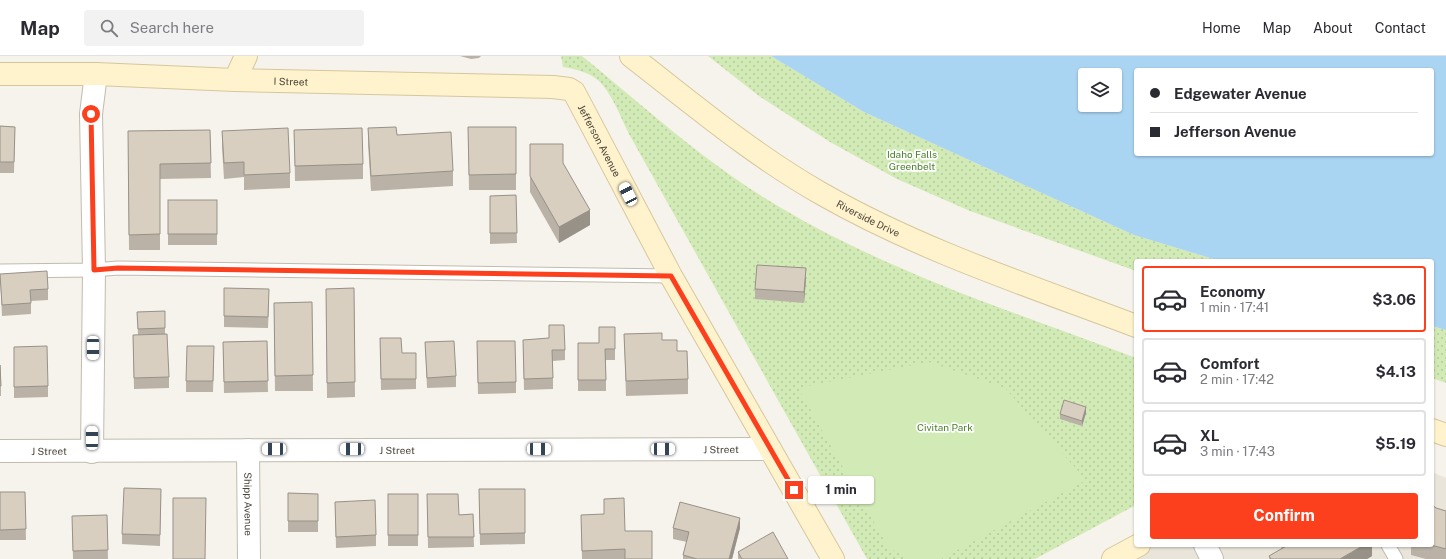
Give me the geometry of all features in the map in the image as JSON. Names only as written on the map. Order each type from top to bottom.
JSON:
[{"type":"street","points":[[235,80],[246,56]]},
{"type":"street","name":"Riverside Drive","points":[[631,56],[749,147],[821,194],[894,232],[1134,325]]},
{"type":"street","name":"I Street","points":[[0,74],[96,74],[235,80],[553,87],[569,89],[579,98]]},
{"type":"street","points":[[92,452],[94,270],[91,114],[96,74]]},
{"type":"street","name":"Jefferson Avenue","points":[[579,98],[671,276],[833,559]]},
{"type":"street","points":[[1434,431],[1446,435]]},
{"type":"street","name":"J Street","points":[[0,451],[92,452],[248,450],[770,449]]},
{"type":"street","name":"Shipp Avenue","points":[[248,450],[249,559]]},
{"type":"street","points":[[1113,559],[1135,547]]},
{"type":"street","points":[[1206,547],[1212,559]]},
{"type":"lane","points":[[0,271],[94,270],[118,268],[671,276]]},
{"type":"lane","points":[[1389,547],[1396,559]]},
{"type":"shaded area","points":[[1434,473],[1446,478],[1446,559],[1110,559],[1134,546],[1434,547]]},
{"type":"green space","name":"Civitan Park","points":[[561,56],[582,56],[680,137],[730,175],[756,193],[825,232],[912,273],[956,291],[1134,357],[1134,506],[1035,559],[867,559],[629,134],[606,89],[595,78],[579,71],[563,67]]},
{"type":"green space","name":"Idaho Falls Greenbelt","points":[[708,56],[771,56],[864,112],[1134,235],[1213,259],[1134,259],[1134,270],[970,211],[897,179],[830,142],[759,96]]},
{"type":"green space","points":[[1434,327],[1446,330],[1446,383],[1434,379]]},
{"type":"green space","points":[[929,362],[1005,388],[1086,480],[941,559],[908,559],[888,547],[798,388]]},
{"type":"water","points":[[771,56],[1446,56],[1446,330],[1434,327],[1434,259],[1213,259],[1134,235],[864,112]]},
{"type":"building","points":[[0,126],[15,127],[14,162],[0,162]]},
{"type":"building","points":[[396,127],[397,135],[451,132],[453,171],[371,176],[368,128]]},
{"type":"building","points":[[468,127],[516,127],[516,174],[469,175]]},
{"type":"building","points":[[288,128],[290,173],[244,175],[244,162],[224,163],[222,131]]},
{"type":"building","points":[[362,128],[363,164],[295,166],[294,130]]},
{"type":"building","points":[[210,130],[211,163],[160,164],[160,234],[129,235],[128,131]]},
{"type":"building","points":[[530,144],[563,144],[563,163],[590,210],[559,227],[530,176]]},
{"type":"building","points":[[516,195],[517,233],[490,233],[490,196]]},
{"type":"building","points":[[168,200],[217,200],[217,234],[168,234]]},
{"type":"building","points":[[757,265],[806,268],[804,292],[755,289]]},
{"type":"building","points":[[47,271],[48,289],[30,290],[31,303],[2,305],[0,274]]},
{"type":"building","points":[[224,288],[269,289],[268,317],[224,316]]},
{"type":"building","points":[[354,288],[355,382],[327,383],[326,289]]},
{"type":"building","points":[[312,302],[313,375],[275,376],[274,303]]},
{"type":"building","points":[[165,311],[165,328],[138,329],[137,312]]},
{"type":"building","points":[[549,325],[564,325],[565,350],[552,350],[553,378],[524,379],[523,340],[549,338]]},
{"type":"building","points":[[599,327],[615,327],[615,349],[605,349],[606,380],[578,380],[578,343],[599,343]]},
{"type":"building","points":[[662,333],[662,340],[677,340],[677,351],[687,351],[688,379],[626,381],[624,334]]},
{"type":"building","points":[[167,334],[169,377],[134,378],[133,335]]},
{"type":"building","points":[[380,338],[401,338],[402,353],[416,353],[416,379],[381,379]]},
{"type":"building","points":[[267,341],[268,381],[224,382],[223,342]]},
{"type":"building","points":[[454,341],[456,376],[427,378],[425,342]]},
{"type":"building","points":[[477,341],[515,341],[516,382],[478,383]]},
{"type":"building","points":[[47,346],[48,386],[14,387],[14,347]]},
{"type":"building","points":[[187,346],[214,346],[213,381],[186,381]]},
{"type":"building","points":[[0,365],[1,386],[0,386]]},
{"type":"building","points":[[1064,400],[1086,407],[1082,421],[1060,414]]},
{"type":"building","points":[[124,488],[161,489],[160,535],[122,534]]},
{"type":"building","points":[[479,489],[525,489],[525,533],[480,534]]},
{"type":"building","points":[[0,492],[25,492],[26,529],[0,530]]},
{"type":"building","points":[[288,493],[318,494],[318,521],[288,521]]},
{"type":"building","points":[[388,494],[418,494],[418,535],[388,535]]},
{"type":"building","points":[[427,494],[458,494],[459,515],[473,514],[474,537],[428,537]]},
{"type":"building","points":[[173,498],[206,498],[205,559],[173,559]]},
{"type":"building","points":[[624,498],[625,531],[652,531],[652,559],[625,559],[625,549],[582,551],[581,515],[604,514],[604,499]]},
{"type":"building","points":[[375,500],[376,535],[336,537],[335,502]]},
{"type":"building","points":[[680,502],[740,518],[729,559],[697,559],[683,555],[689,532],[673,528]]},
{"type":"building","points":[[1434,506],[1446,511],[1446,549],[1434,546]]},
{"type":"building","points":[[107,515],[108,550],[73,551],[72,516]]},
{"type":"building","points":[[773,532],[788,559],[742,559],[738,552]]},
{"type":"building","points":[[1285,547],[1361,547],[1340,559],[1271,559],[1269,556]]},
{"type":"route","points":[[91,114],[94,270],[118,268],[671,276],[794,490]]}]
